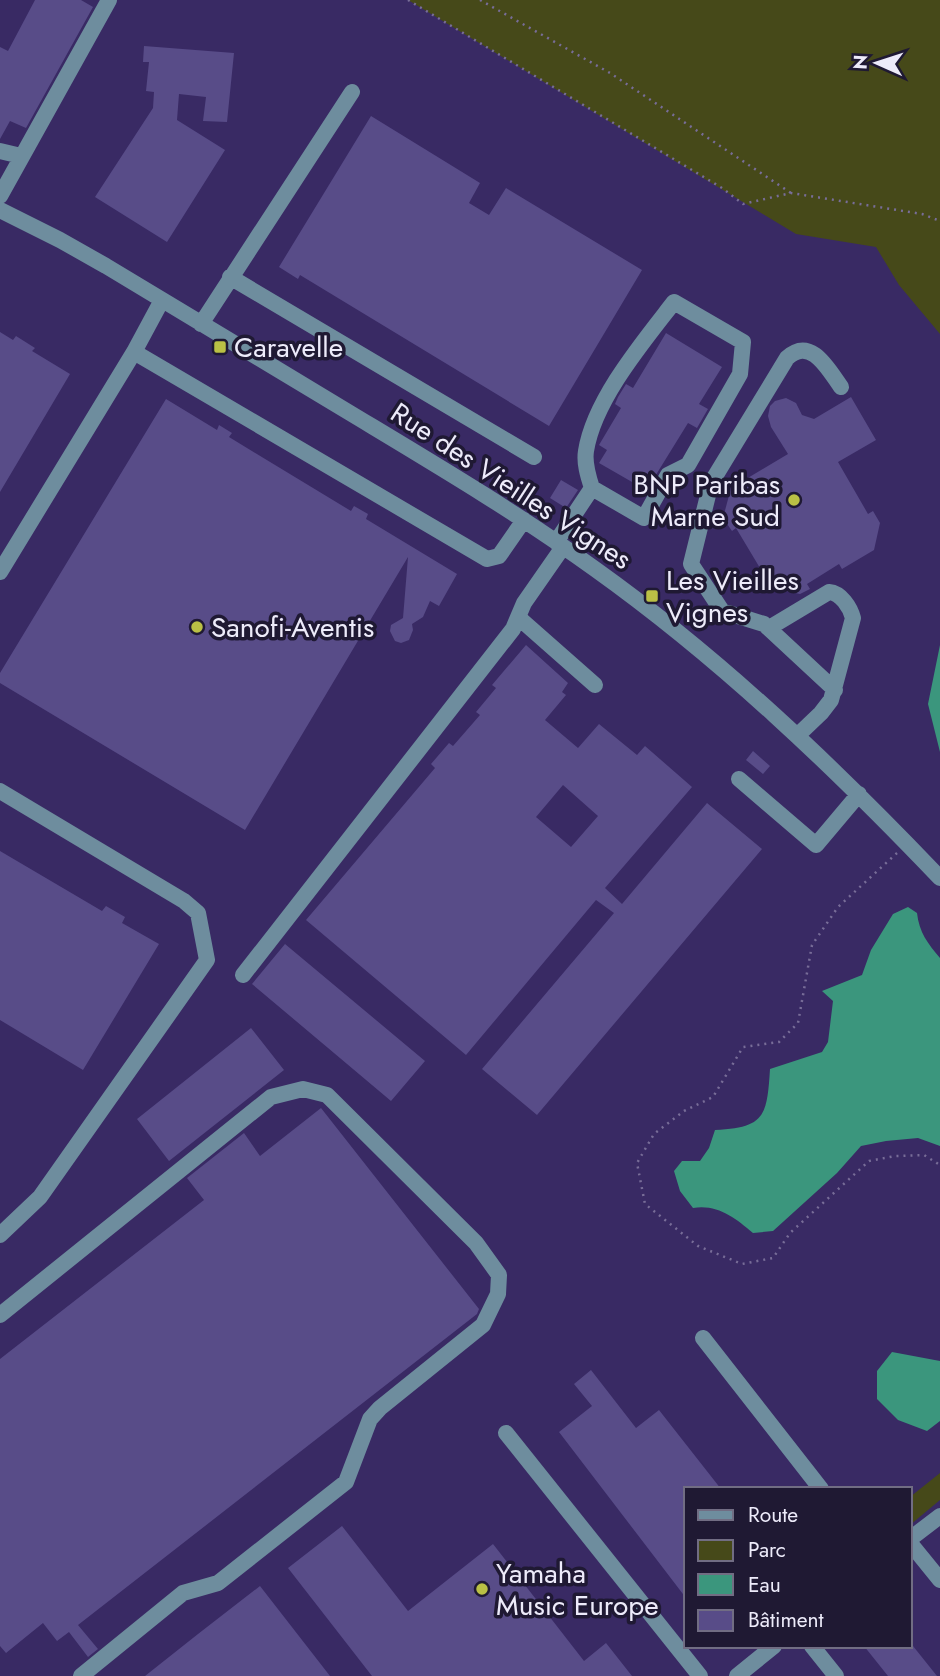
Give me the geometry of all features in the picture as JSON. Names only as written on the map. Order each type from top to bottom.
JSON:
[{"type":"street","points":[[0,196],[109,0]]},
{"type":"street","points":[[201,324],[352,92]]},
{"type":"street","points":[[0,151],[21,156]]},
{"type":"street","name":"Rue des Vieilles Vignes","points":[[0,211],[60,240],[162,300],[560,544],[635,598],[798,735],[940,878]]},
{"type":"street","points":[[230,277],[534,457]]},
{"type":"street","points":[[0,572],[134,352],[162,300]]},
{"type":"street","points":[[243,975],[513,629],[524,603],[592,488],[586,469],[586,453],[594,422],[632,357],[674,302],[743,342],[740,374],[688,465],[668,475],[644,518],[592,488]]},
{"type":"street","points":[[134,352],[486,559],[499,556],[524,520]]},
{"type":"street","points":[[835,690],[769,628],[757,621],[722,611],[692,568],[691,560],[711,483],[787,358],[793,352],[817,354],[841,387]]},
{"type":"street","points":[[769,628],[829,592],[838,594],[853,618],[835,690],[821,713],[798,735]]},
{"type":"street","points":[[519,618],[595,685]]},
{"type":"street","points":[[739,779],[816,845],[859,794]]},
{"type":"street","points":[[0,791],[184,901],[198,913],[207,960],[40,1197],[0,1235]]},
{"type":"street","points":[[0,1315],[271,1097],[303,1089],[327,1095],[476,1243],[499,1275],[498,1294],[483,1325],[370,1419],[346,1482],[218,1583],[183,1593],[81,1676]]},
{"type":"street","points":[[703,1338],[819,1487]]},
{"type":"street","points":[[506,1433],[701,1676]]},
{"type":"street","points":[[912,1539],[940,1516]]},
{"type":"street","points":[[912,1544],[940,1580]]},
{"type":"street","points":[[737,1676],[772,1648]]},
{"type":"street","points":[[814,1648],[836,1676]]},
{"type":"path","points":[[408,0],[722,188],[743,204],[791,194],[922,214],[940,221]]},
{"type":"path","points":[[480,0],[610,74],[791,194]]},
{"type":"path","points":[[907,844],[838,907],[812,945],[798,1023],[779,1042],[743,1047],[713,1097],[684,1111],[654,1134],[637,1163],[645,1205],[698,1246],[743,1264],[774,1258],[790,1233],[869,1161],[895,1156],[924,1155],[940,1164]]},
{"type":"green space","points":[[408,0],[940,0],[940,334],[899,285],[876,247],[796,234]]},
{"type":"green space","points":[[940,1473],[940,1500],[912,1523],[912,1495]]},
{"type":"water","points":[[940,645],[940,752],[928,704]]},
{"type":"water","points":[[908,907],[917,913],[925,937],[940,958],[940,1146],[918,1138],[861,1146],[837,1173],[773,1231],[753,1233],[733,1217],[718,1210],[693,1208],[680,1191],[674,1171],[682,1161],[700,1161],[709,1148],[715,1130],[744,1126],[760,1116],[767,1098],[770,1069],[822,1052],[828,1042],[833,1001],[822,991],[862,975],[871,950],[893,914]]},
{"type":"water","points":[[892,1352],[940,1361],[940,1421],[927,1431],[898,1420],[877,1399],[877,1371]]},
{"type":"building","points":[[35,0],[81,0],[93,7],[26,128],[10,121],[0,139],[0,47],[8,51]]},
{"type":"building","points":[[144,46],[234,53],[227,122],[203,121],[206,97],[179,94],[177,120],[225,150],[167,242],[95,197],[153,108],[154,92],[146,91],[149,62],[143,62]]},
{"type":"building","points":[[371,116],[480,183],[469,203],[489,215],[506,188],[642,270],[549,426],[300,275],[298,279],[279,267]]},
{"type":"building","points":[[0,332],[13,340],[16,336],[35,348],[32,351],[70,374],[0,492]]},
{"type":"building","points":[[666,333],[722,367],[699,404],[708,409],[697,428],[688,423],[654,478],[646,473],[639,486],[599,463],[607,450],[599,445],[621,408],[615,404],[618,397],[626,384],[633,388]]},
{"type":"building","name":"BNP Paribas Marne Sud","points":[[851,397],[876,440],[838,462],[868,514],[873,511],[880,523],[874,550],[842,569],[839,564],[807,584],[810,589],[800,594],[772,588],[736,528],[732,531],[723,518],[731,488],[788,454],[771,427],[768,416],[770,406],[775,401],[786,398],[796,403],[802,415],[814,419]]},
{"type":"building","name":"Sanofi-Aventis","points":[[166,399],[217,430],[219,425],[232,433],[229,437],[351,511],[354,506],[368,514],[366,519],[457,574],[439,606],[430,601],[423,617],[412,624],[409,640],[401,643],[395,641],[390,631],[391,625],[403,618],[408,557],[245,830],[0,683],[0,673]]},
{"type":"building","points":[[561,480],[578,490],[566,508],[550,498]]},
{"type":"building","points":[[526,645],[568,683],[562,692],[566,695],[545,720],[578,748],[599,724],[637,755],[645,746],[692,787],[605,888],[622,904],[707,803],[762,849],[537,1115],[482,1069],[614,913],[596,900],[466,1055],[306,920],[435,768],[431,764],[449,743],[453,746],[480,715],[476,712],[496,688],[492,685]],"holes":[[[563,785],[598,816],[571,847],[536,817]]]},
{"type":"building","points":[[753,751],[770,766],[763,774],[746,760]]},
{"type":"building","points":[[0,851],[102,911],[106,906],[125,917],[122,923],[159,944],[83,1070],[0,1020]]},
{"type":"building","points":[[285,944],[425,1061],[391,1101],[252,984]]},
{"type":"building","points":[[251,1028],[284,1070],[169,1161],[137,1119]]},
{"type":"building","points":[[321,1108],[479,1309],[477,1314],[78,1625],[98,1649],[88,1657],[69,1632],[57,1641],[43,1623],[6,1653],[0,1646],[0,1359],[204,1200],[187,1178],[244,1133],[260,1156]]},
{"type":"building","points":[[591,1370],[636,1428],[659,1410],[719,1487],[684,1487],[684,1595],[559,1432],[592,1406],[574,1384]]},
{"type":"building","name":"Yamaha Music Europe","points":[[342,1526],[408,1611],[493,1544],[584,1661],[606,1643],[632,1676],[372,1676],[288,1568]]},
{"type":"building","points":[[260,1586],[330,1676],[145,1676],[198,1634]]},
{"type":"building","points":[[913,1646],[937,1676],[888,1676],[866,1648]]},
{"type":"place","name":"Caravelle","points":[[220,347]]},
{"type":"place","name":"BNP Paribas Marne Sud","points":[[794,500]]},
{"type":"place","name":"Les Vieilles Vignes","points":[[652,596]]},
{"type":"place","name":"Sanofi-Aventis","points":[[197,627]]},
{"type":"place","name":"Yamaha Music Europe","points":[[482,1589]]}]
